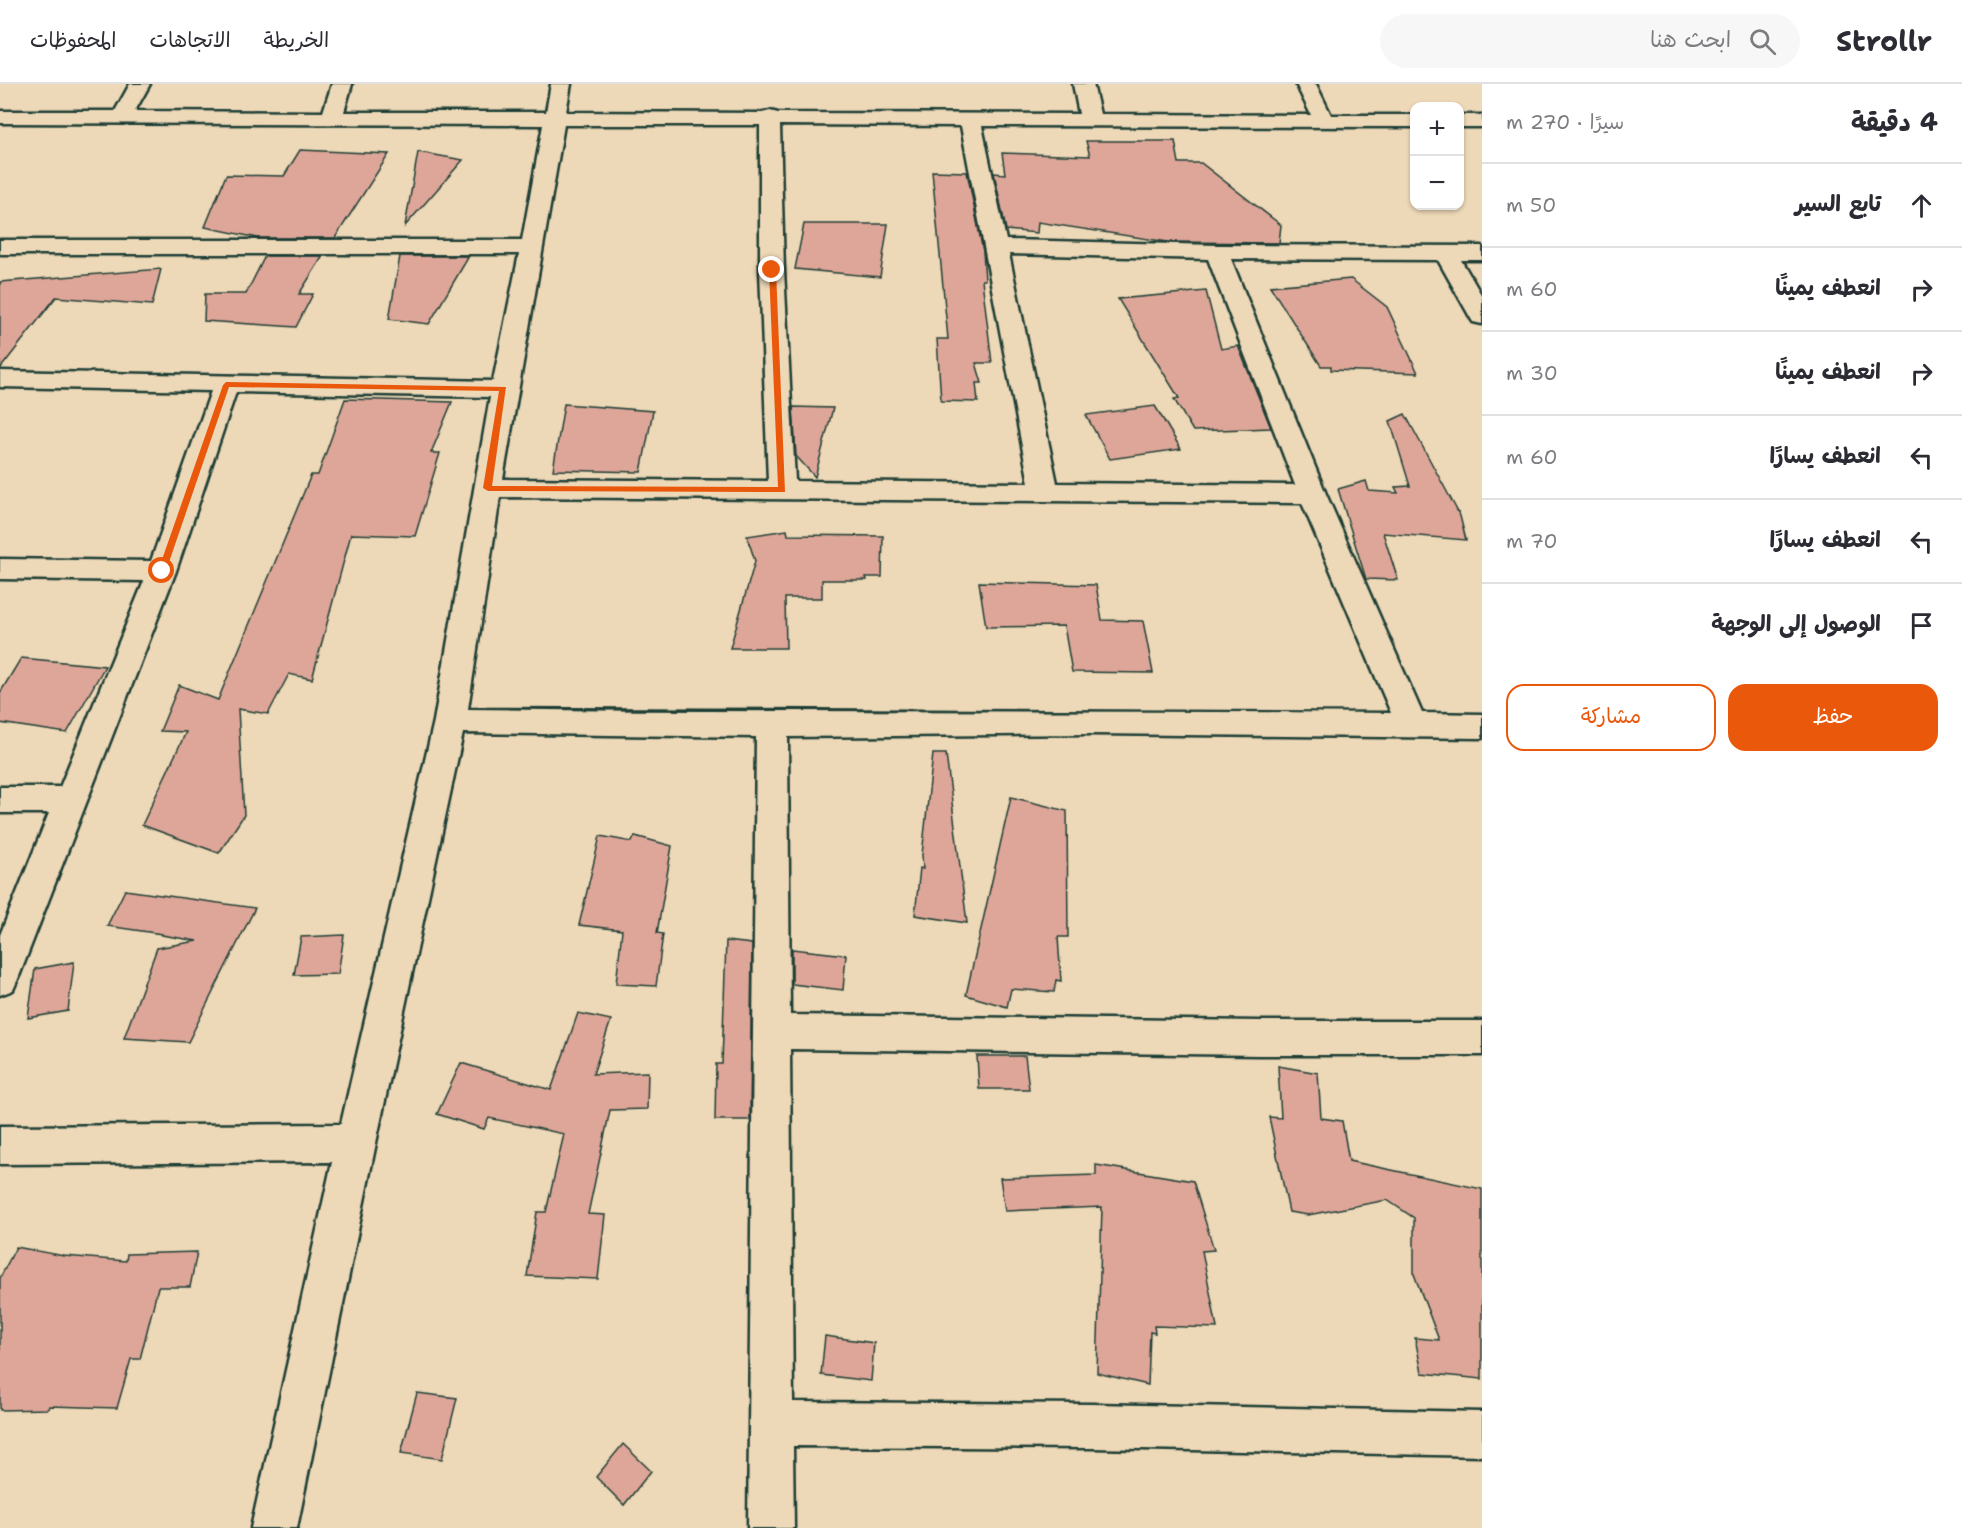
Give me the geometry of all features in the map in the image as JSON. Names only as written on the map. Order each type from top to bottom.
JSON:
[{"type":"street","points":[[121,118],[140,84]]},
{"type":"street","points":[[330,119],[342,84]]},
{"type":"street","points":[[274,1528],[356,1143],[450,721],[504,389],[561,84]]},
{"type":"street","points":[[1083,84],[1091,120]]},
{"type":"street","points":[[1305,84],[1324,121]]},
{"type":"street","points":[[0,117],[330,119],[770,117],[1410,121]]},
{"type":"street","points":[[770,117],[772,270],[782,490]]},
{"type":"street","points":[[970,118],[1045,493]]},
{"type":"street","points":[[1464,121],[1482,121]]},
{"type":"street","points":[[0,247],[532,247]]},
{"type":"street","points":[[995,248],[1482,253]]},
{"type":"street","points":[[1216,252],[1312,494],[1412,726]]},
{"type":"street","points":[[1446,253],[1482,317]]},
{"type":"street","points":[[0,379],[504,389]]},
{"type":"street","points":[[0,979],[162,571],[226,385]]},
{"type":"street","points":[[488,488],[1312,494]]},
{"type":"street","points":[[0,569],[162,571]]},
{"type":"street","points":[[450,721],[772,725],[1092,722],[1482,726]]},
{"type":"street","points":[[771,1528],[772,725]]},
{"type":"street","points":[[0,800],[72,800]]},
{"type":"street","points":[[773,1032],[1259,1038],[1482,1038]]},
{"type":"street","points":[[0,1145],[356,1143]]},
{"type":"street","points":[[771,1424],[1482,1434]]},
{"type":"building","points":[[1086,141],[1175,141],[1179,163],[1201,163],[1281,225],[1279,243],[1168,242],[1038,222],[1037,233],[1006,230],[994,173],[1005,174],[1002,153],[1090,156]]},
{"type":"building","points":[[300,150],[389,154],[335,238],[258,238],[205,227],[226,175],[284,176]]},
{"type":"building","points":[[418,152],[463,160],[405,226]]},
{"type":"building","points":[[932,171],[967,172],[983,251],[985,280],[982,280],[992,363],[976,363],[982,383],[976,383],[978,402],[941,401],[937,339],[948,339]]},
{"type":"building","points":[[804,224],[888,224],[880,277],[795,269]]},
{"type":"building","points":[[265,256],[323,256],[299,294],[313,294],[296,327],[204,321],[205,294],[246,294]]},
{"type":"building","points":[[400,256],[469,256],[429,324],[389,319]]},
{"type":"building","points":[[161,269],[152,305],[56,297],[0,369],[0,282]]},
{"type":"building","points":[[1351,279],[1387,307],[1418,373],[1331,370],[1331,366],[1321,366],[1270,286]]},
{"type":"building","points":[[1206,291],[1221,349],[1238,346],[1271,428],[1193,431],[1174,399],[1179,398],[1118,299]]},
{"type":"building","points":[[345,399],[452,402],[431,453],[440,453],[415,536],[351,534],[312,679],[289,674],[268,714],[238,709],[244,815],[219,853],[142,825],[186,732],[160,731],[179,685],[218,700],[311,475],[318,475]]},
{"type":"building","points":[[564,404],[653,411],[641,472],[553,470]]},
{"type":"building","points":[[1155,406],[1181,449],[1110,459],[1086,415]]},
{"type":"building","points":[[793,407],[833,408],[815,477],[796,456]]},
{"type":"building","points":[[1405,414],[1460,516],[1466,540],[1383,533],[1398,580],[1366,579],[1338,489],[1366,481],[1369,491],[1398,493],[1395,487],[1410,486],[1390,421]]},
{"type":"building","points":[[787,530],[788,535],[883,536],[882,577],[866,577],[867,580],[822,580],[822,598],[785,598],[786,648],[730,648],[755,561],[747,536]]},
{"type":"building","points":[[979,582],[1096,585],[1102,620],[1143,621],[1153,673],[1072,672],[1064,626],[986,627]]},
{"type":"building","points":[[21,658],[105,666],[67,733],[0,723],[0,693]]},
{"type":"building","points":[[933,754],[946,754],[967,923],[915,915],[920,868],[923,869],[922,855]]},
{"type":"building","points":[[1011,797],[1067,811],[1068,937],[1058,937],[1061,981],[1056,980],[1054,992],[1011,989],[1007,1007],[966,995]]},
{"type":"building","points":[[600,836],[632,842],[635,836],[672,846],[657,933],[663,934],[656,986],[616,984],[622,930],[579,925]]},
{"type":"building","points":[[125,890],[255,908],[188,1042],[124,1038],[157,948],[197,941],[107,926]]},
{"type":"building","points":[[344,935],[338,974],[294,975],[301,937]]},
{"type":"building","points":[[726,941],[752,944],[750,1120],[715,1120],[716,1064],[722,1064]]},
{"type":"building","points":[[792,949],[846,955],[843,990],[792,984]]},
{"type":"building","points":[[74,962],[68,1011],[28,1018],[35,969]]},
{"type":"building","points":[[578,1013],[611,1020],[593,1074],[648,1072],[647,1109],[610,1110],[588,1214],[605,1215],[598,1279],[527,1276],[537,1212],[546,1212],[564,1134],[489,1118],[484,1129],[437,1114],[461,1063],[551,1090]]},
{"type":"building","points":[[977,1056],[1025,1056],[1029,1089],[979,1089]]},
{"type":"building","points":[[1278,1066],[1318,1073],[1321,1118],[1342,1121],[1349,1161],[1482,1189],[1482,1379],[1422,1373],[1415,1338],[1439,1340],[1414,1274],[1414,1218],[1387,1200],[1308,1215],[1289,1212],[1269,1117],[1281,1118]]},
{"type":"building","points":[[1096,1165],[1193,1181],[1214,1250],[1202,1251],[1217,1328],[1154,1326],[1155,1333],[1150,1332],[1148,1385],[1097,1373],[1102,1207],[1005,1211],[1000,1178],[1096,1175]]},
{"type":"building","points":[[16,1247],[64,1256],[126,1261],[127,1254],[197,1252],[190,1287],[158,1287],[140,1359],[131,1359],[117,1408],[49,1406],[48,1409],[0,1410],[0,1278]]},
{"type":"building","points":[[825,1336],[874,1343],[871,1381],[821,1375]]},
{"type":"building","points":[[417,1393],[457,1398],[442,1459],[401,1453]]},
{"type":"building","points":[[623,1444],[651,1471],[624,1505],[596,1477]]},
{"type":"route","points":[[162,571],[226,385],[504,389],[488,488],[782,490],[772,270]]}]
